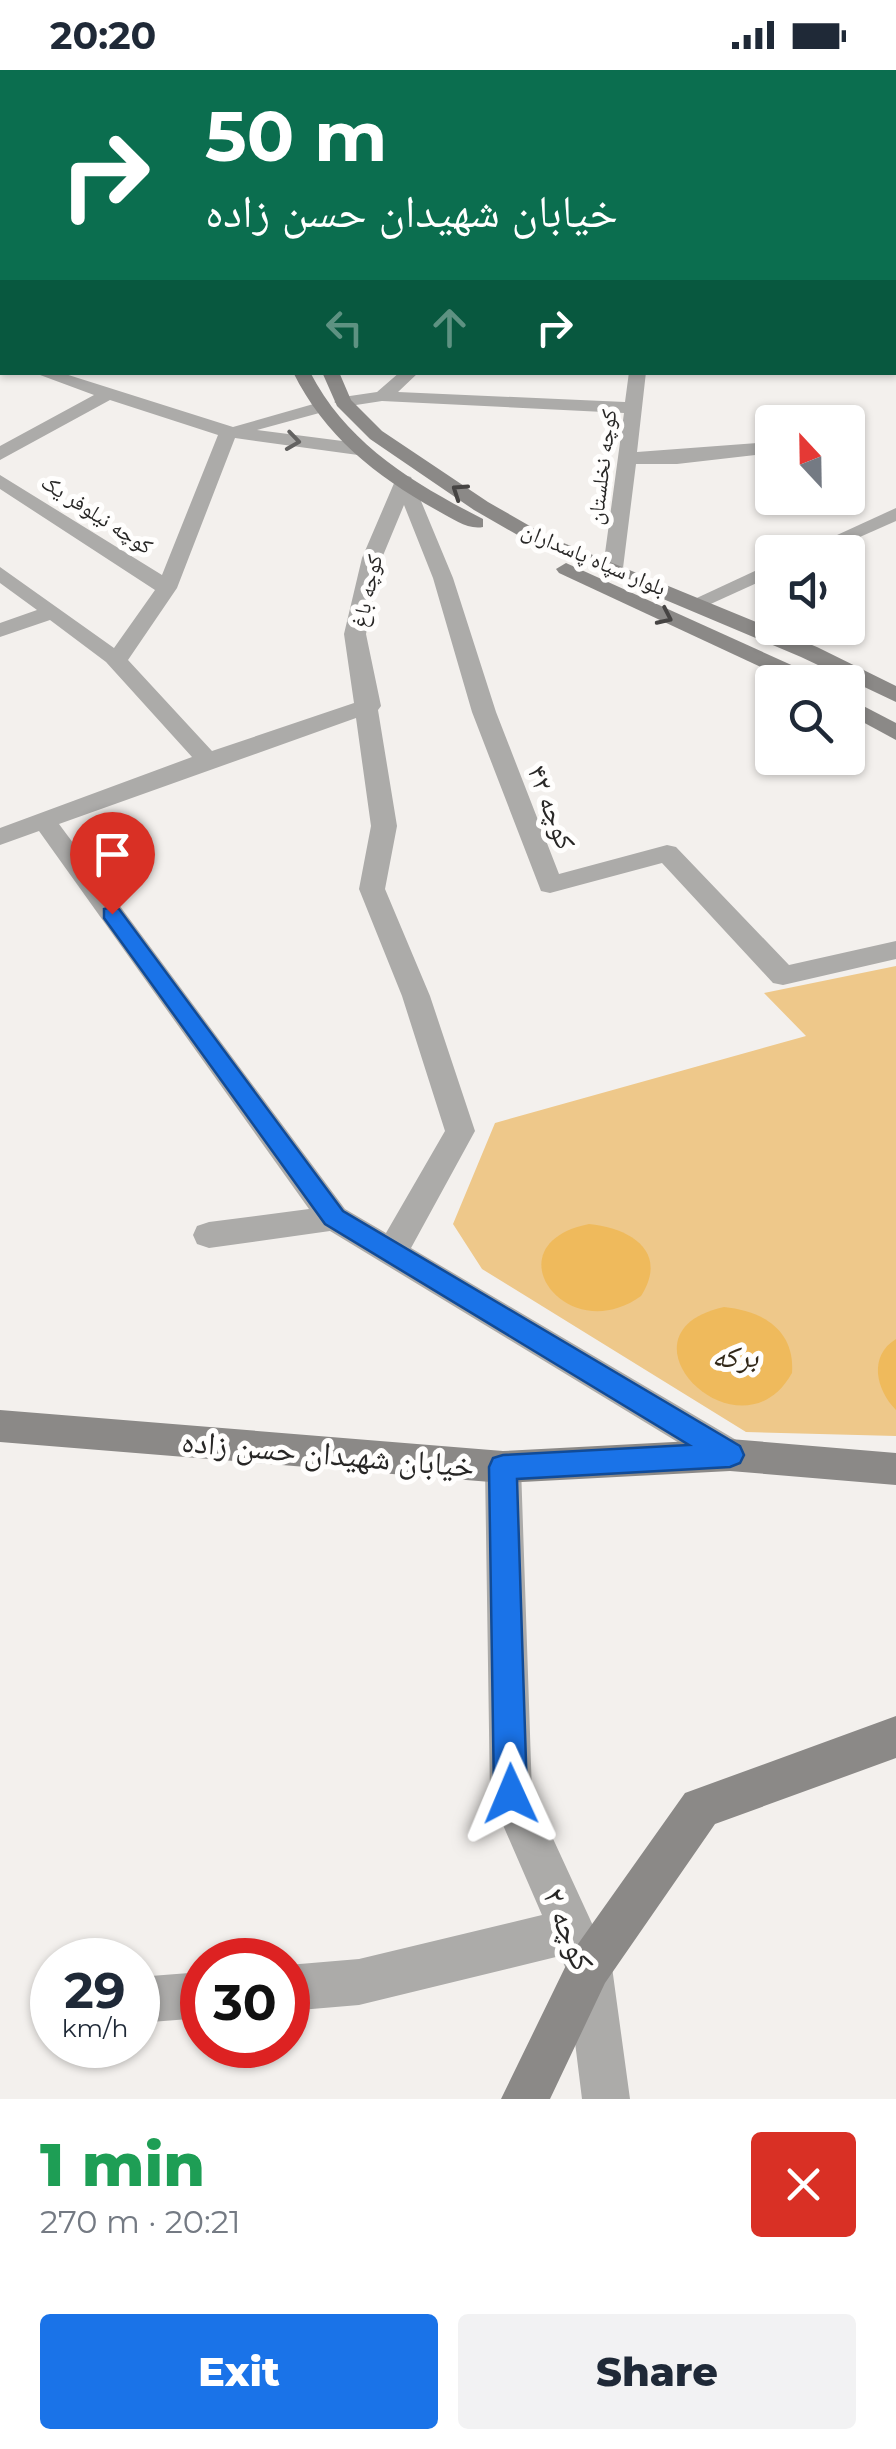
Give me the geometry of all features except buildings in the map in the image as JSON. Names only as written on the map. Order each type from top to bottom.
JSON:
[{"type":"main road","name":"بلوار سپاه پاسداران","points":[[302,375],[317,408],[358,449],[453,512],[773,665]]},
{"type":"main road","name":"بلوار سپاه پاسداران","points":[[331,375],[342,402],[376,435],[481,506],[542,540],[697,603],[896,695]]},
{"type":"main road","points":[[865,715],[896,733]]},
{"type":"main road","name":"خیابان شهیدان حسن زاده","points":[[0,1426],[503,1467],[730,1455],[896,1470]]},
{"type":"main road","points":[[524,2099],[580,1949],[700,1808],[896,1737]]},
{"type":"street","points":[[49,375],[228,432],[358,449]]},
{"type":"street","points":[[382,396],[408,375]]},
{"type":"street","name":"کوچه نخلستان","points":[[612,568],[637,375]]},
{"type":"street","points":[[0,454],[108,394]]},
{"type":"street","points":[[342,402],[382,396],[631,408]]},
{"type":"street","points":[[228,432],[317,408]]},
{"type":"street","points":[[117,660],[167,588],[228,432]]},
{"type":"street","points":[[625,458],[677,458],[755,450]]},
{"type":"street","name":"کوچه نیلوفر یک","points":[[0,481],[167,588]]},
{"type":"street","name":"کوچه باغ","points":[[392,1252],[460,1131],[416,996],[372,889],[384,826],[369,706],[355,634],[372,558],[404,481]]},
{"type":"street","name":"کوچه ۴۲","points":[[404,481],[443,578],[484,712],[550,885],[667,853],[783,976],[896,950]]},
{"type":"street","points":[[848,535],[896,514]]},
{"type":"street","points":[[0,573],[117,660],[208,760]]},
{"type":"street","points":[[697,603],[755,577]]},
{"type":"street","points":[[0,630],[52,612]]},
{"type":"street","points":[[1,836],[369,706]]},
{"type":"street","points":[[45,822],[334,1218],[730,1455]]},
{"type":"street","points":[[208,1236],[334,1218]]},
{"type":"street","name":"کوچه ۲","points":[[503,1467],[511,1794],[580,1949],[606,2099]]},
{"type":"street","points":[[310,1986],[580,1949]]},
{"type":"shaded area","points":[[896,966],[896,1436],[746,1432],[482,1269],[453,1224],[495,1123],[806,1036],[764,993]]},
{"type":"water","name":"برکه","points":[[589,1224],[619,1231],[641,1245],[651,1267],[641,1296],[613,1309],[587,1310],[565,1302],[549,1288],[542,1270],[544,1251],[559,1235]]},
{"type":"water","name":"برکه","points":[[724,1307],[763,1318],[774,1325],[788,1345],[792,1373],[769,1398],[743,1406],[717,1400],[694,1385],[680,1364],[678,1341],[691,1321]]},
{"type":"water","points":[[896,1339],[896,1410],[880,1383],[878,1364],[881,1354]]},
{"type":"route","points":[[112,914],[334,1218],[730,1455],[503,1467],[511,1794]]}]
